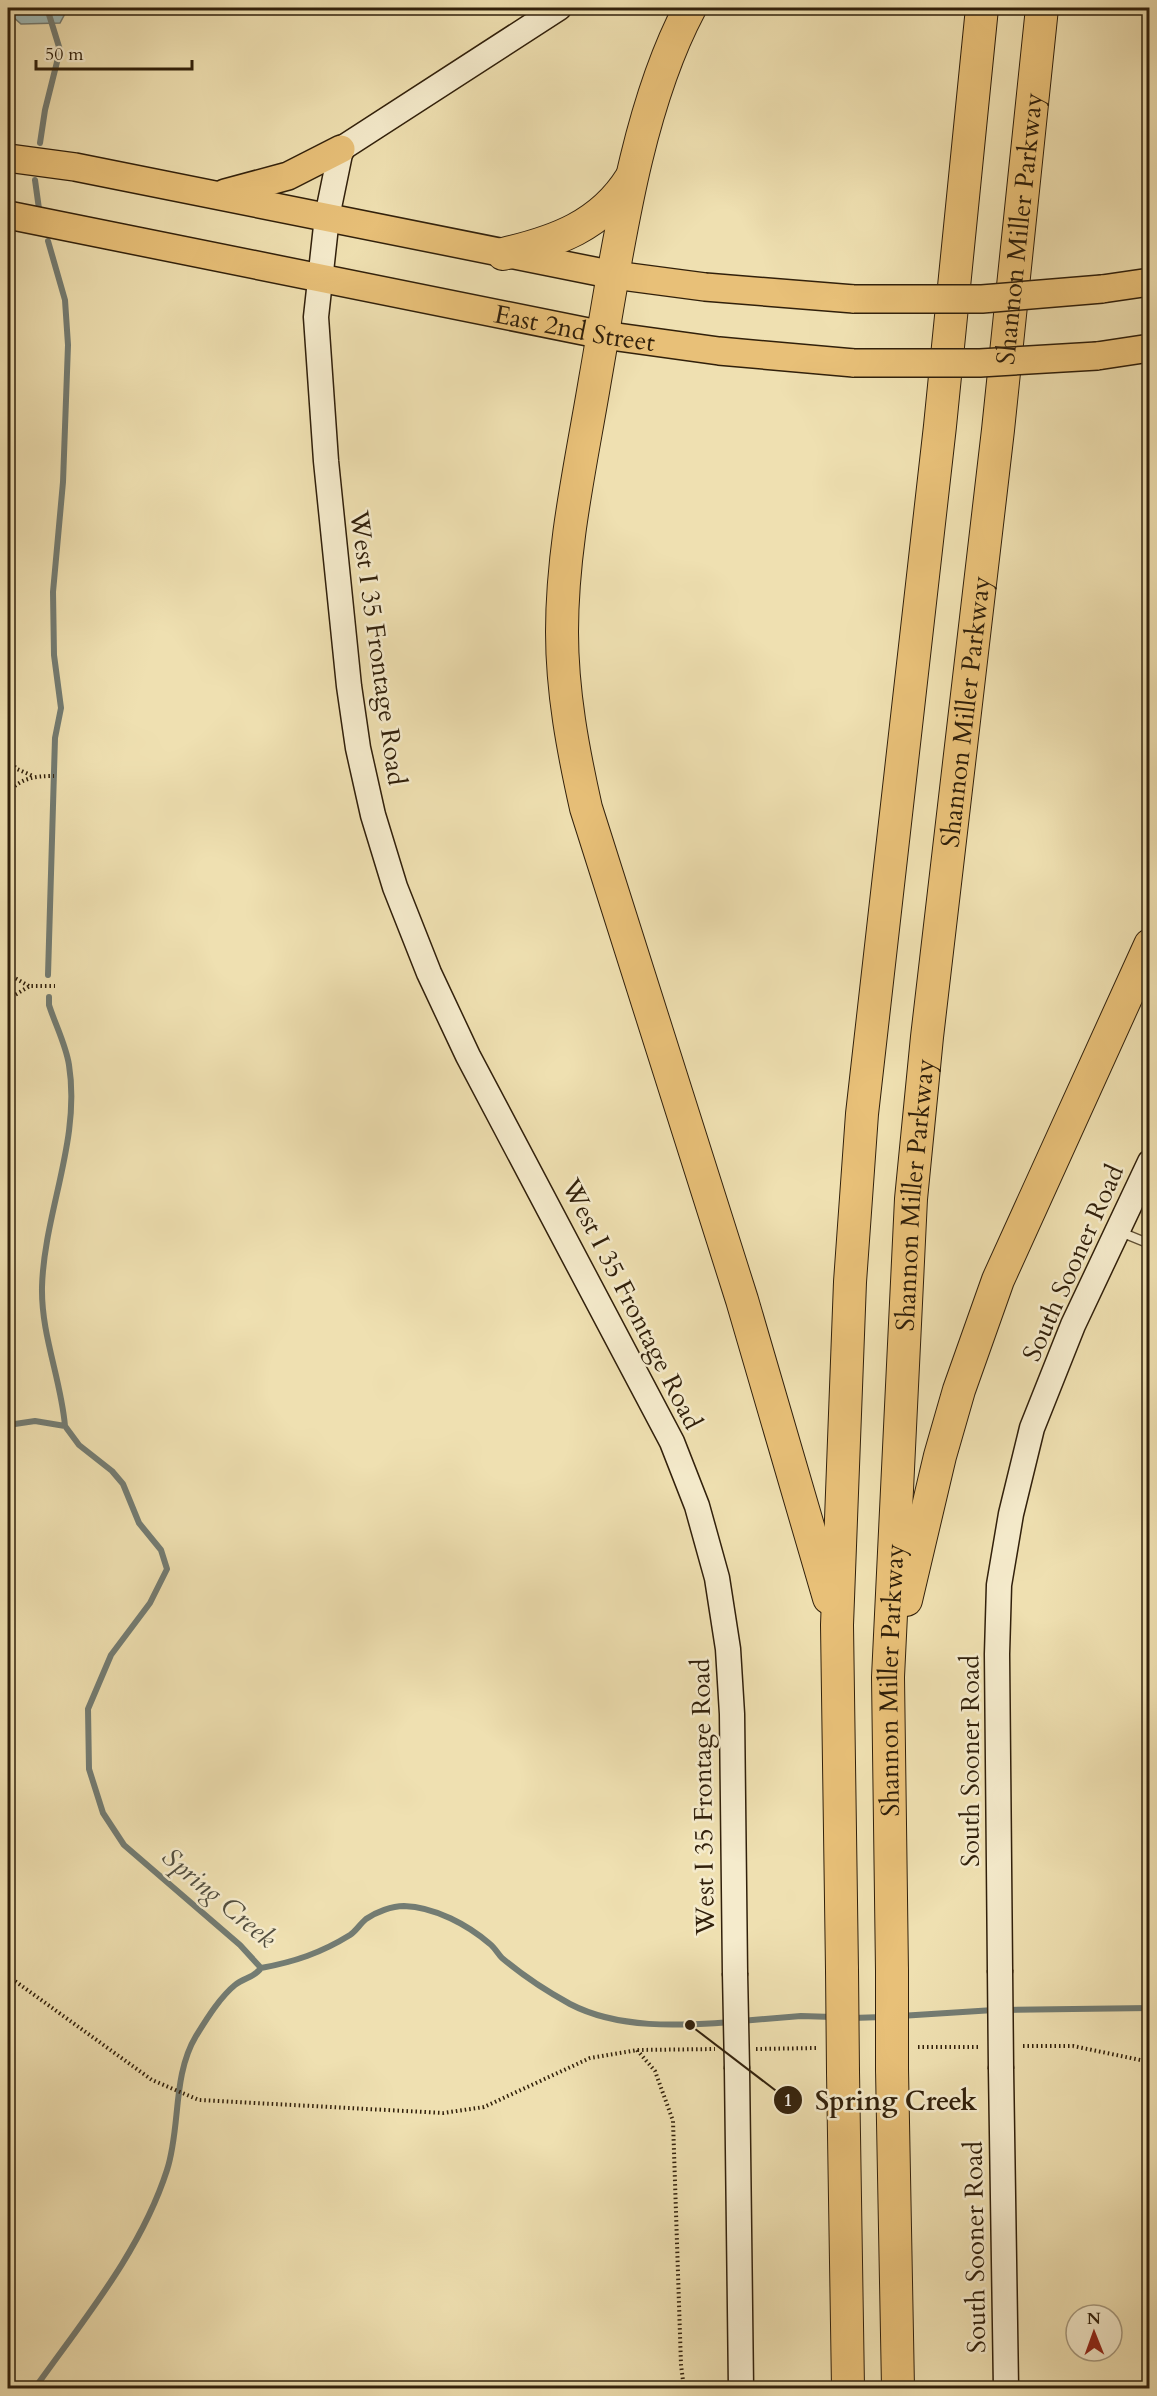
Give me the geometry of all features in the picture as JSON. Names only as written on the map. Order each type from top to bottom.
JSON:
[{"type":"highway","points":[[690,8],[674,38],[654,95],[634,172],[614,275],[563,580],[564,664],[571,740],[586,808],[742,1300],[837,1625]]},
{"type":"highway","name":"Shannon Miller Parkway","points":[[848,2388],[834,2060],[842,1970],[837,1625],[850,1282],[862,1114],[940,426],[982,8]]},
{"type":"highway","name":"Shannon Miller Parkway","points":[[898,2388],[900,2058],[892,1971],[888,1677],[912,1188],[998,430],[1042,8]]},
{"type":"highway","points":[[503,254],[546,244],[573,233],[597,218],[619,197],[634,172]]},
{"type":"highway","points":[[888,1677],[940,1456],[959,1390],[998,1280],[1149,945]]},
{"type":"main road","points":[[216,195],[288,176],[341,149]]},
{"type":"main road","points":[[8,158],[75,167],[614,275],[705,287],[854,299],[982,299],[1102,289],[1149,282]]},
{"type":"main road","name":"East 2nd Street","points":[[8,215],[603,335],[719,351],[854,363],[980,363],[1097,356],[1149,348]]},
{"type":"street","points":[[327,217],[341,149],[559,8]]},
{"type":"street","name":"West I 35 Frontage Road","points":[[327,217],[316,316],[326,461],[349,686],[358,748],[376,825],[396,887],[429,973],[468,1056],[672,1442],[697,1506],[717,1578],[728,1649],[732,1714],[741,2388]]},
{"type":"street","name":"South Sooner Road","points":[[1006,2388],[997,1654],[999,1585],[1011,1514],[1032,1428],[1073,1325],[1149,1162]]},
{"type":"lane","points":[[1118,1231],[1149,1244]]},
{"type":"path","points":[[8,760],[17,769],[34,776],[54,776]]},
{"type":"path","points":[[8,792],[15,785],[34,776]]},
{"type":"path","points":[[8,974],[30,986],[55,986]]},
{"type":"path","points":[[8,999],[30,986]]},
{"type":"path","points":[[8,1976],[152,2080],[199,2100],[443,2113],[484,2108],[590,2058],[637,2050],[719,2049]]},
{"type":"path","points":[[900,2058],[990,2046]]},
{"type":"path","points":[[1014,2046],[1073,2046],[1149,2062]]},
{"type":"path","points":[[755,2049],[834,2060]]},
{"type":"path","points":[[637,2050],[656,2071],[673,2121],[681,2365],[684,2388]]},
{"type":"water","points":[[10,8],[68,8],[60,23],[21,24],[11,15]]},
{"type":"waterway","points":[[40,143],[45,110],[60,50],[47,8]]},
{"type":"waterway","points":[[35,180],[39,209]]},
{"type":"waterway","points":[[48,241],[65,300],[68,345],[63,482],[53,592],[54,655],[61,708],[55,738],[48,975]]},
{"type":"waterway","points":[[49,997],[49,1005],[68,1057],[71,1093],[66,1149],[44,1259],[42,1287],[45,1322],[65,1426]]},
{"type":"waterway","name":"Spring Creek","points":[[8,1425],[35,1421],[65,1426],[79,1445],[112,1471],[123,1484],[139,1523],[161,1550],[167,1569],[150,1603],[111,1655],[88,1709],[89,1769],[103,1813],[124,1845],[240,1945],[261,1968]]},
{"type":"waterway","name":"Spring Creek","points":[[261,1968],[318,1952],[350,1935],[366,1919],[389,1908],[416,1907],[439,1913],[472,1930],[490,1944],[502,1958],[526,1976],[570,2004],[589,2012],[608,2018],[649,2024],[731,2022]]},
{"type":"waterway","points":[[35,2388],[110,2284],[156,2200],[171,2154],[183,2068],[196,2036],[229,1990],[261,1968]]},
{"type":"waterway","name":"Spring Creek","points":[[1005,2010],[1150,2008]]},
{"type":"waterway","name":"Spring Creek","points":[[900,2016],[994,2010]]},
{"type":"waterway","name":"Spring Creek","points":[[741,2021],[801,2016],[833,2017]]},
{"type":"waterway","name":"Spring Creek","points":[[852,2018],[884,2017]]},
{"type":"place","name":"Spring Creek","points":[[690,2025]]}]
